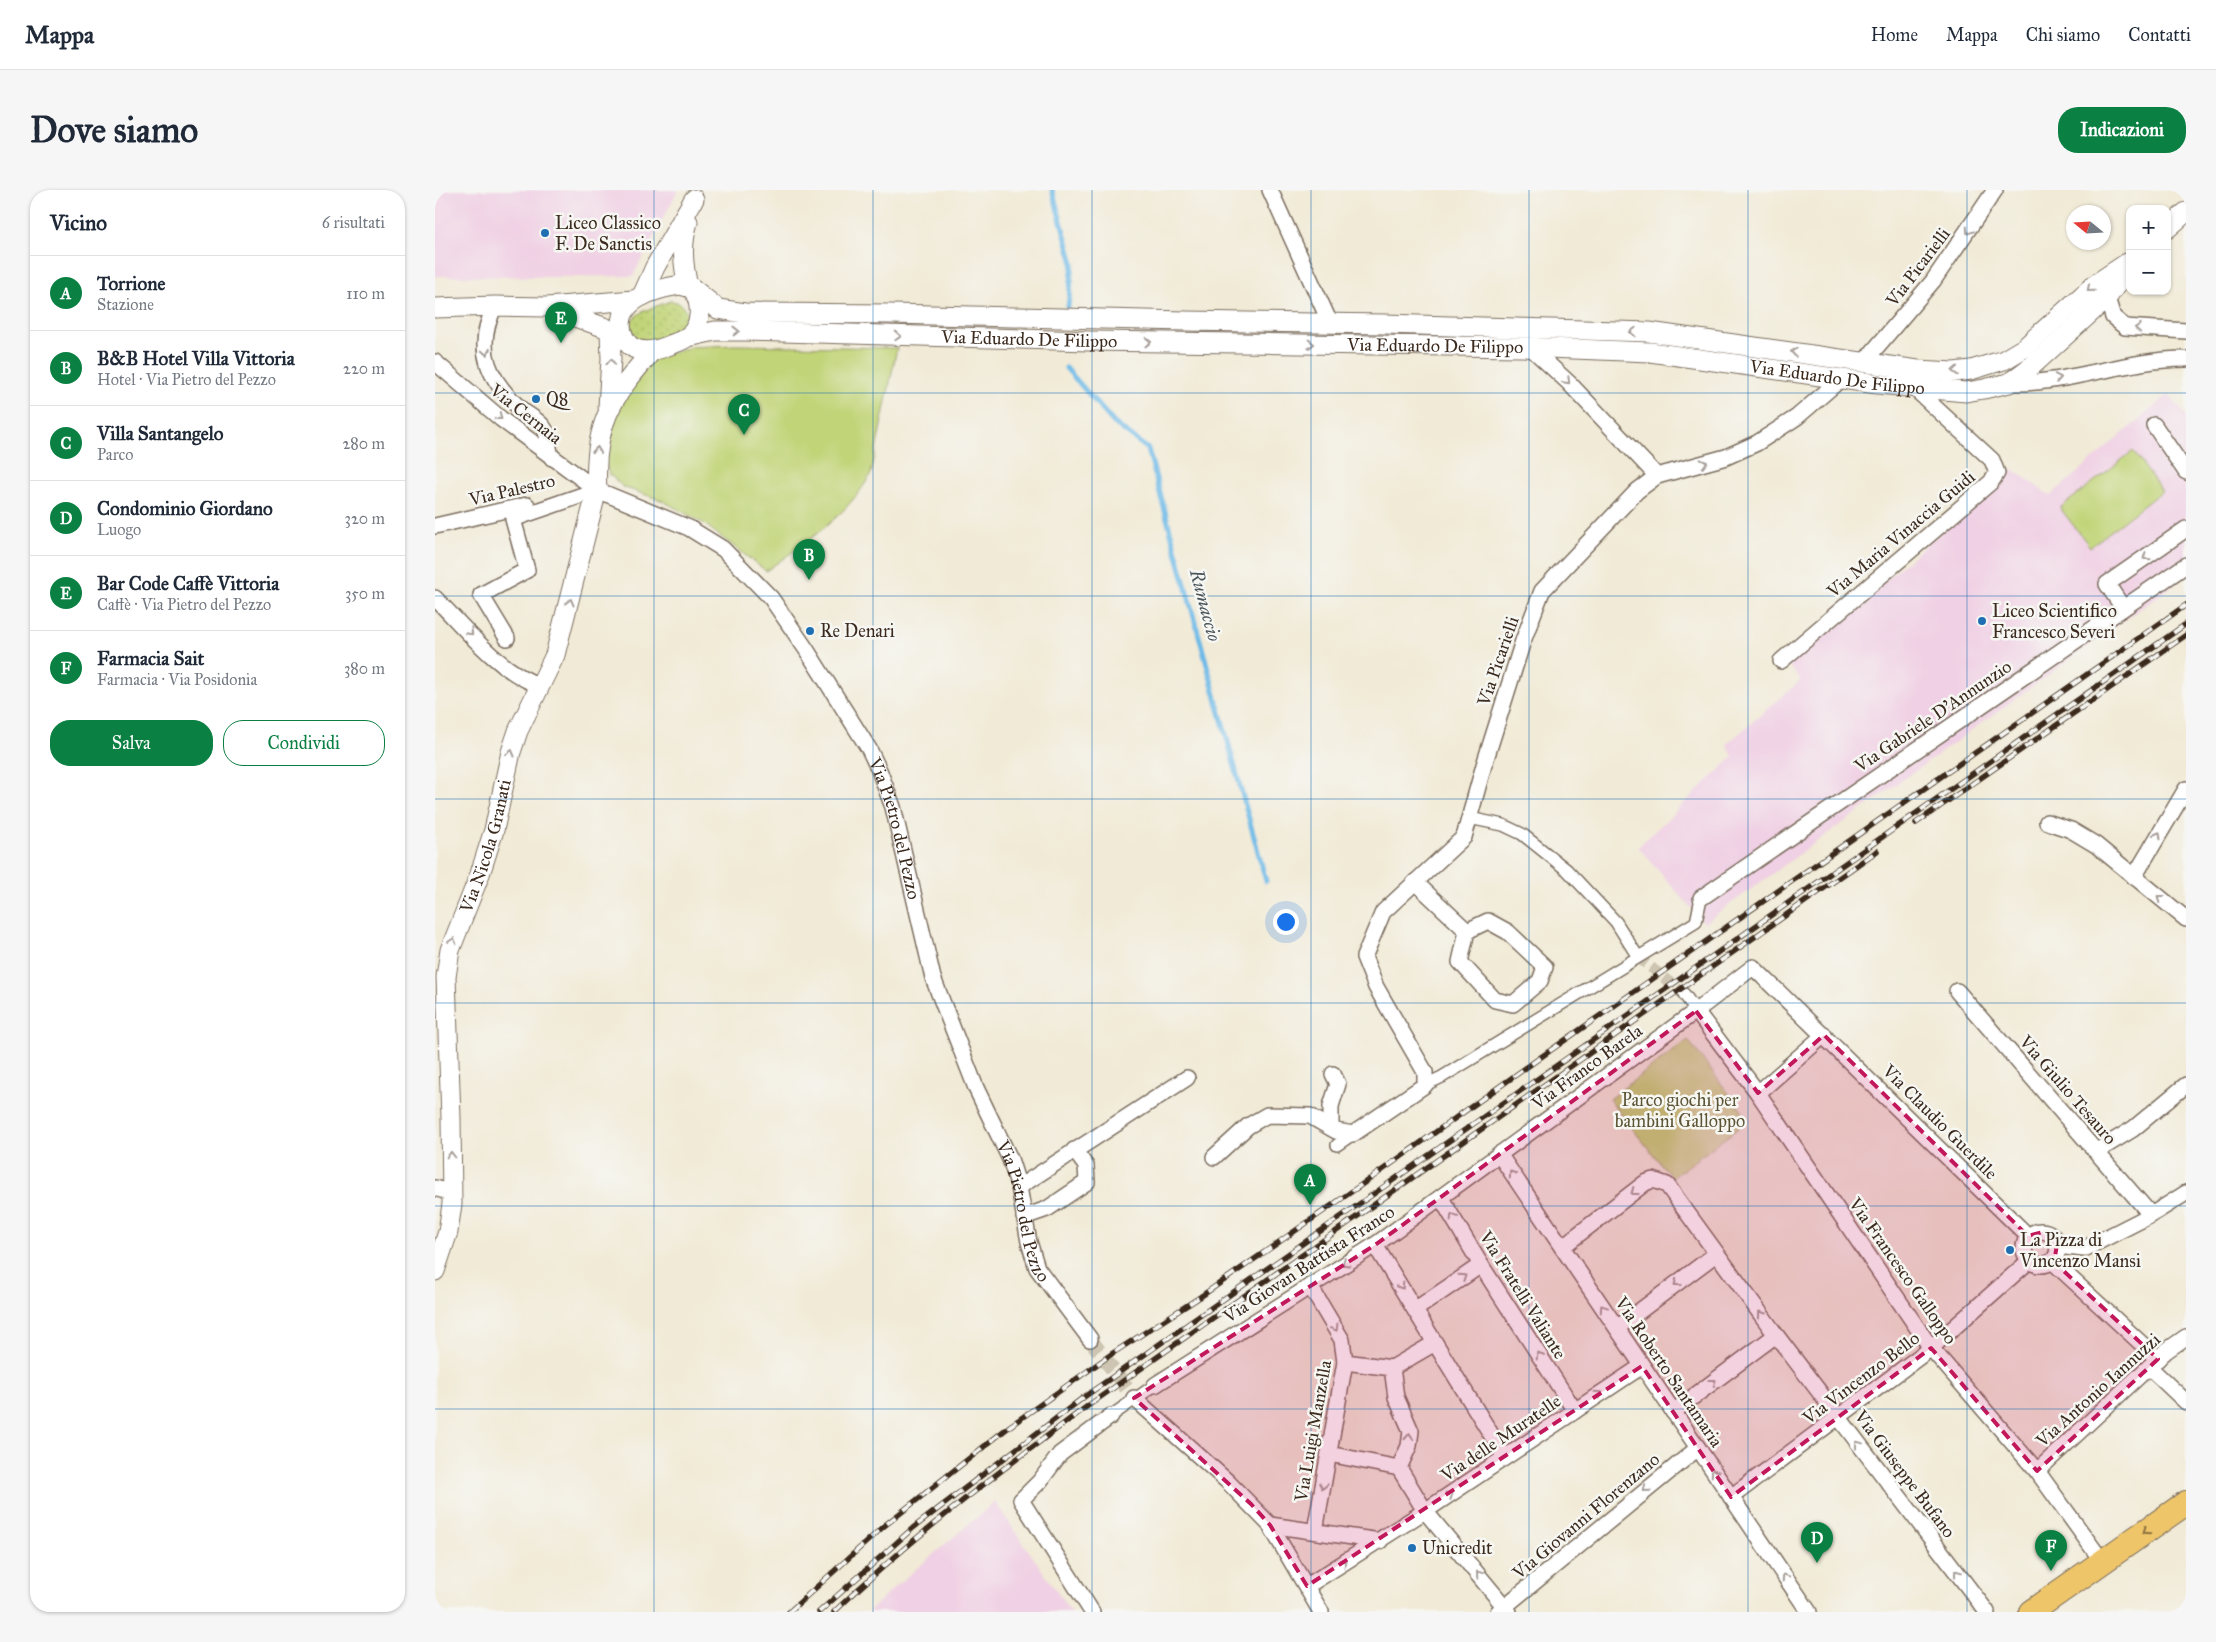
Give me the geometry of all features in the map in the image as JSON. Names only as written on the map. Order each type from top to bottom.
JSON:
[{"type":"main road","points":[[2032,1612],[2186,1503]]},
{"type":"street","points":[[1270,190],[1330,323]]},
{"type":"street","name":"Via Picarielli","points":[[1864,362],[1933,281],[1995,190]]},
{"type":"street","points":[[696,195],[682,249],[683,265],[690,288],[697,296],[701,308],[696,324],[688,337],[660,349],[652,351],[635,349],[628,344],[622,333],[621,320],[627,306],[638,298],[696,195]]},
{"type":"street","points":[[2171,225],[2186,212]]},
{"type":"street","name":"Via Eduardo De Filippo","points":[[690,288],[719,309],[745,313],[1330,323],[1649,332],[1918,370],[1954,372],[1993,364],[2024,348],[2094,285],[2126,264]]},
{"type":"street","name":"Via Eduardo De Filippo","points":[[688,337],[715,331],[746,331],[1100,341],[1531,348],[1650,352],[1914,388],[1966,392],[1984,390],[2009,382],[2041,358],[2107,298],[2126,271]]},
{"type":"street","points":[[439,311],[495,306],[547,307],[638,298],[667,288],[690,288]]},
{"type":"street","points":[[2107,298],[2113,317],[2125,327],[2186,331]]},
{"type":"street","points":[[495,306],[486,327],[484,341],[489,368],[495,382],[505,394],[543,426],[552,458]]},
{"type":"street","points":[[507,638],[481,595],[527,570],[513,519],[597,490],[595,463],[598,441],[607,411],[611,359],[610,332],[606,328],[547,307]]},
{"type":"street","points":[[1531,348],[1569,383],[1657,476]]},
{"type":"street","points":[[607,411],[625,382],[652,351]]},
{"type":"street","points":[[2009,382],[2038,381],[2158,359],[2186,359]]},
{"type":"street","name":"Via Cernaia","points":[[435,362],[501,419],[597,490]]},
{"type":"street","name":"Via Picarielli","points":[[1425,1085],[1425,1072],[1376,987],[1364,957],[1383,912],[1464,837],[1523,641],[1542,591],[1637,491],[1657,476],[1726,457],[1757,443],[1797,417],[1842,378]]},
{"type":"street","name":"Via Maria Vinaccia Guidi","points":[[1781,661],[1991,482],[1997,473],[1992,460],[1914,388]]},
{"type":"street","points":[[2154,425],[2186,472]]},
{"type":"street","name":"Via Palestro","points":[[435,526],[597,490]]},
{"type":"street","name":"Via Nicola Granati","points":[[435,1271],[448,1232],[443,1191],[451,1118],[446,977],[450,950],[480,874],[494,830],[511,752],[555,655],[597,490]]},
{"type":"street","name":"Via Pietro del Pezzo","points":[[597,490],[689,528],[723,549],[751,575],[771,598],[806,649],[869,748],[893,806],[933,978],[976,1088],[1010,1159],[1019,1187],[1024,1217],[1037,1268],[1090,1339]]},
{"type":"street","points":[[2123,608],[2107,584],[2186,530]]},
{"type":"street","name":"Via Gabriele D'Annunzio","points":[[1701,898],[2186,565]]},
{"type":"street","points":[[435,598],[510,672],[526,681],[541,686]]},
{"type":"street","points":[[2134,877],[2186,789]]},
{"type":"street","points":[[1469,818],[1503,825],[1523,834],[1567,870],[1616,922],[1638,957]]},
{"type":"street","points":[[2047,822],[2071,830],[2096,845],[2186,919]]},
{"type":"street","points":[[1415,882],[1467,931]]},
{"type":"street","points":[[1337,1145],[1425,1085],[1695,922],[1701,898]]},
{"type":"street","points":[[1488,921],[1508,932],[1545,967],[1540,981],[1513,1004],[1495,1000],[1460,962],[1467,931],[1488,921]]},
{"type":"street","name":"Via Claudio Guerdile","points":[[1696,1011],[1753,967],[2029,1237]]},
{"type":"street","name":"Via Giulio Tesauro","points":[[1957,991],[2151,1214]]},
{"type":"street","name":"Via Francesco Galloppo","points":[[1684,994],[1758,1093],[1931,1348],[2037,1471],[2102,1561]]},
{"type":"street","name":"Via Franco Barela","points":[[1499,1154],[1696,1011]]},
{"type":"street","points":[[1758,1093],[1824,1035]]},
{"type":"street","points":[[1331,1128],[1331,1106],[1338,1084],[1333,1074]]},
{"type":"street","points":[[1019,1187],[1187,1078]]},
{"type":"street","points":[[2097,1151],[2133,1129],[2186,1085]]},
{"type":"street","points":[[1214,1157],[1247,1126],[1267,1115],[1310,1116],[1331,1128],[1353,1134]]},
{"type":"street","points":[[1024,1217],[1047,1209],[1087,1182],[1087,1166],[1074,1150]]},
{"type":"street","name":"Via Giovan Battista Franco","points":[[1111,1416],[1134,1398],[1375,1245],[1499,1154]]},
{"type":"street","name":"Via Roberto Santamaria","points":[[1499,1154],[1809,1612]]},
{"type":"street","name":"Via Giuseppe Bufano","points":[[1562,1247],[1645,1183],[1653,1180],[1667,1185],[1776,1335],[1987,1612]]},
{"type":"street","points":[[2057,1246],[2084,1249],[2151,1214],[2186,1193]]},
{"type":"street","name":"Via Fratelli Valiante","points":[[1441,1198],[1481,1265],[1575,1411]]},
{"type":"street","points":[[2037,1232],[2048,1233],[2055,1240],[2057,1246],[2056,1256],[2042,1265],[2029,1260],[2025,1247],[2029,1237],[2037,1232]]},
{"type":"street","points":[[1375,1245],[1505,1457]]},
{"type":"street","points":[[1617,1328],[1716,1254]]},
{"type":"street","name":"Via Vincenzo Bello","points":[[1731,1497],[1931,1348],[2029,1260]]},
{"type":"street","points":[[2052,1260],[2153,1363],[2186,1402]]},
{"type":"street","points":[[1416,1309],[1481,1265]]},
{"type":"street","name":"Via Luigi Manzella","points":[[1310,1286],[1342,1340],[1345,1362],[1315,1531]]},
{"type":"street","points":[[1673,1412],[1776,1335]]},
{"type":"street","name":"Via Antonio Iannuzzi","points":[[2037,1471],[2153,1363],[2186,1337]]},
{"type":"street","points":[[1345,1362],[1392,1368],[1435,1342]]},
{"type":"street","name":"Via delle Muratelle","points":[[1307,1586],[1380,1541],[1642,1366]]},
{"type":"street","points":[[1392,1368],[1396,1397],[1411,1431],[1409,1446],[1399,1468]]},
{"type":"street","points":[[1134,1398],[1227,1480],[1270,1525],[1321,1612]]},
{"type":"street","points":[[1092,1612],[1021,1500],[1040,1481],[1061,1454],[1111,1416]]},
{"type":"street","name":"Via Giovanni Florenzano","points":[[1504,1610],[1604,1523],[1698,1448]]},
{"type":"street","points":[[1329,1454],[1399,1468],[1425,1511],[1504,1610]]},
{"type":"street","points":[[1270,1525],[1380,1541]]},
{"type":"highlighted area","points":[[1696,1011],[1758,1093],[1824,1035],[2028,1236],[2043,1232],[2052,1236],[2057,1245],[2054,1262],[2158,1359],[2037,1471],[1931,1348],[1731,1497],[1642,1366],[1307,1586],[1270,1525],[1251,1504],[1134,1398],[1375,1245]]},
{"type":"shaded area","name":"Liceo Classico F. De Sanctis","points":[[435,190],[678,190],[633,276],[557,277],[435,276]]},
{"type":"shaded area","name":"Liceo Scientifico Francesco Severi","points":[[2169,394],[2186,416],[2186,576],[1704,923],[1638,847],[1733,757],[1727,744],[1801,680],[1788,665],[2013,469],[2050,496]]},
{"type":"shaded area","points":[[995,1502],[1071,1612],[868,1612],[896,1586]]},
{"type":"green space","points":[[674,301],[684,307],[687,314],[685,322],[677,329],[657,338],[644,341],[638,339],[633,333],[630,324],[633,319],[642,312]]},
{"type":"green space","points":[[735,345],[897,348],[871,474],[850,503],[837,516],[810,539],[766,571],[703,523],[661,500],[623,487],[609,474],[604,459],[616,411],[654,358],[691,347]]},
{"type":"green space","points":[[2133,451],[2162,491],[2090,547],[2060,508]]},
{"type":"green space","name":"Parco giochi per bambini Galloppo","points":[[1688,1040],[1749,1120],[1672,1178],[1609,1099]]},
{"type":"waterway","name":"Rumaccio","points":[[1052,190],[1073,263],[1068,307]]},
{"type":"waterway","name":"Rumaccio","points":[[1066,368],[1114,423],[1148,449],[1266,881]]},
{"type":"tunnel","points":[[1638,957],[1684,994]]},
{"type":"tunnel","points":[[1090,1339],[1134,1398]]},
{"type":"railway","points":[[789,1612],[884,1526],[1010,1426],[1113,1353],[1200,1297],[1374,1176],[2186,605]]},
{"type":"railway","points":[[819,1612],[913,1528],[1084,1397],[2186,624]]},
{"type":"railway","points":[[1916,823],[2186,635]]},
{"type":"railway","points":[[834,1612],[926,1530],[990,1479],[1089,1405],[1877,851]]},
{"type":"place","name":"Liceo Classico F. De Sanctis","points":[[545,233]]},
{"type":"place","name":"Bar Code Caffè Vittoria","points":[[561,343]]},
{"type":"place","name":"Q8","points":[[536,399]]},
{"type":"place","name":"Villa Santangelo","points":[[744,435]]},
{"type":"place","name":"B&B Hotel Villa Vittoria","points":[[809,580]]},
{"type":"place","name":"Liceo Scientifico Francesco Severi","points":[[1982,621]]},
{"type":"place","name":"Re Denari","points":[[810,631]]},
{"type":"place","name":"Torrione","points":[[1310,1205]]},
{"type":"place","name":"La Pizza di Vincenzo Mansi","points":[[2010,1250]]},
{"type":"place","name":"Unicredit","points":[[1412,1548]]},
{"type":"place","name":"Condominio Giordano","points":[[1817,1563]]},
{"type":"place","name":"Farmacia Sait","points":[[2051,1571]]}]
